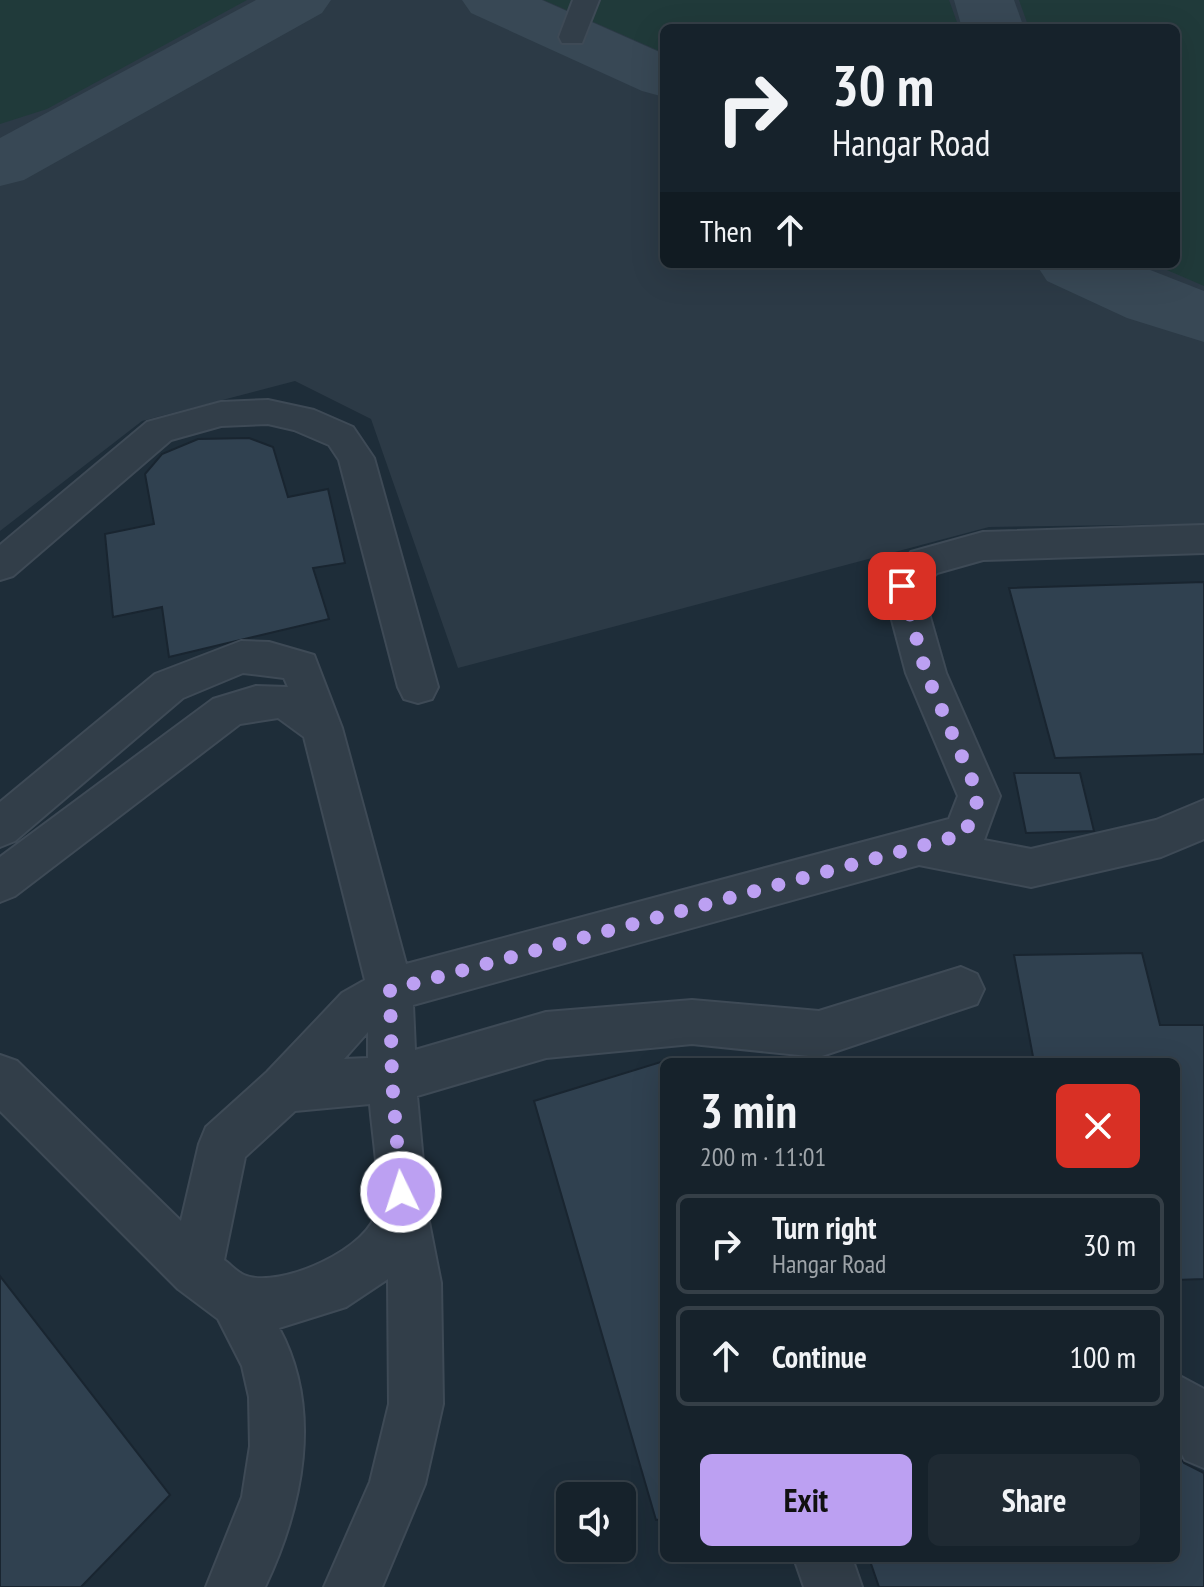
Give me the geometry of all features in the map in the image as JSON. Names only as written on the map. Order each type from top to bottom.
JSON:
[{"type":"street","points":[[572,37],[586,0]]},
{"type":"street","points":[[0,566],[159,431],[221,414],[268,412],[302,419],[341,436],[356,458],[418,687]]},
{"type":"street","points":[[216,1286],[223,1144],[284,1089],[358,1009],[390,990],[965,834],[979,796],[926,673],[902,586],[924,562],[983,546],[1204,539]]},
{"type":"street","points":[[0,828],[169,686],[241,657],[269,658],[300,666],[322,728],[390,990],[392,1080],[403,1217],[415,1283],[416,1404],[397,1484],[353,1587]]},
{"type":"street","points":[[0,882],[227,711],[262,700],[298,707],[322,728]]},
{"type":"street","points":[[919,847],[1031,868],[1161,838],[1204,819]]},
{"type":"street","points":[[284,1089],[322,1083],[392,1080],[546,1035],[692,1022],[819,1034],[961,989]]},
{"type":"street","points":[[0,1078],[216,1286],[267,1359],[276,1397],[277,1446],[270,1497],[249,1558],[235,1587]]},
{"type":"street","points":[[216,1286],[273,1303],[328,1289],[378,1256],[403,1217]]},
{"type":"street","points":[[1180,1404],[1189,1412],[1204,1441]]},
{"type":"street","points":[[824,1562],[833,1587]]},
{"type":"shaded area","points":[[0,0],[1204,0],[1204,524],[989,527],[458,668],[371,419],[295,381],[142,421],[0,531]]},
{"type":"green space","points":[[0,0],[247,0],[47,109],[0,124]]},
{"type":"green space","points":[[544,0],[949,0],[958,24],[660,24],[660,51]]},
{"type":"green space","points":[[1019,0],[1204,0],[1204,286],[1162,268],[1180,268],[1180,24],[1028,24]]},
{"type":"building","points":[[249,438],[273,447],[288,497],[328,489],[345,563],[313,568],[329,619],[169,657],[162,607],[113,617],[105,534],[154,524],[145,474],[162,454],[198,439]]},
{"type":"building","points":[[1204,582],[1204,754],[1055,758],[1009,588]]},
{"type":"building","points":[[1014,773],[1080,773],[1094,831],[1026,833]]},
{"type":"building","points":[[1142,953],[1160,1025],[1204,1025],[1204,1279],[1180,1280],[1180,1058],[1033,1058],[1014,955]]},
{"type":"building","points":[[660,1062],[660,1520],[656,1520],[534,1101]]},
{"type":"building","points":[[0,1276],[170,1495],[81,1587],[0,1587]]},
{"type":"building","points":[[1180,1456],[1184,1463],[1204,1473],[1204,1587],[879,1587],[870,1562],[1180,1562]]},
{"type":"taxiway","points":[[0,165],[301,0]]},
{"type":"taxiway","points":[[492,0],[660,76]]},
{"type":"taxiway","points":[[984,0],[992,24]]},
{"type":"taxiway","points":[[1081,268],[1153,301],[1204,317]]},
{"type":"route","points":[[401,1192],[392,1080],[390,990],[965,834],[979,796],[926,673],[902,586]]}]
